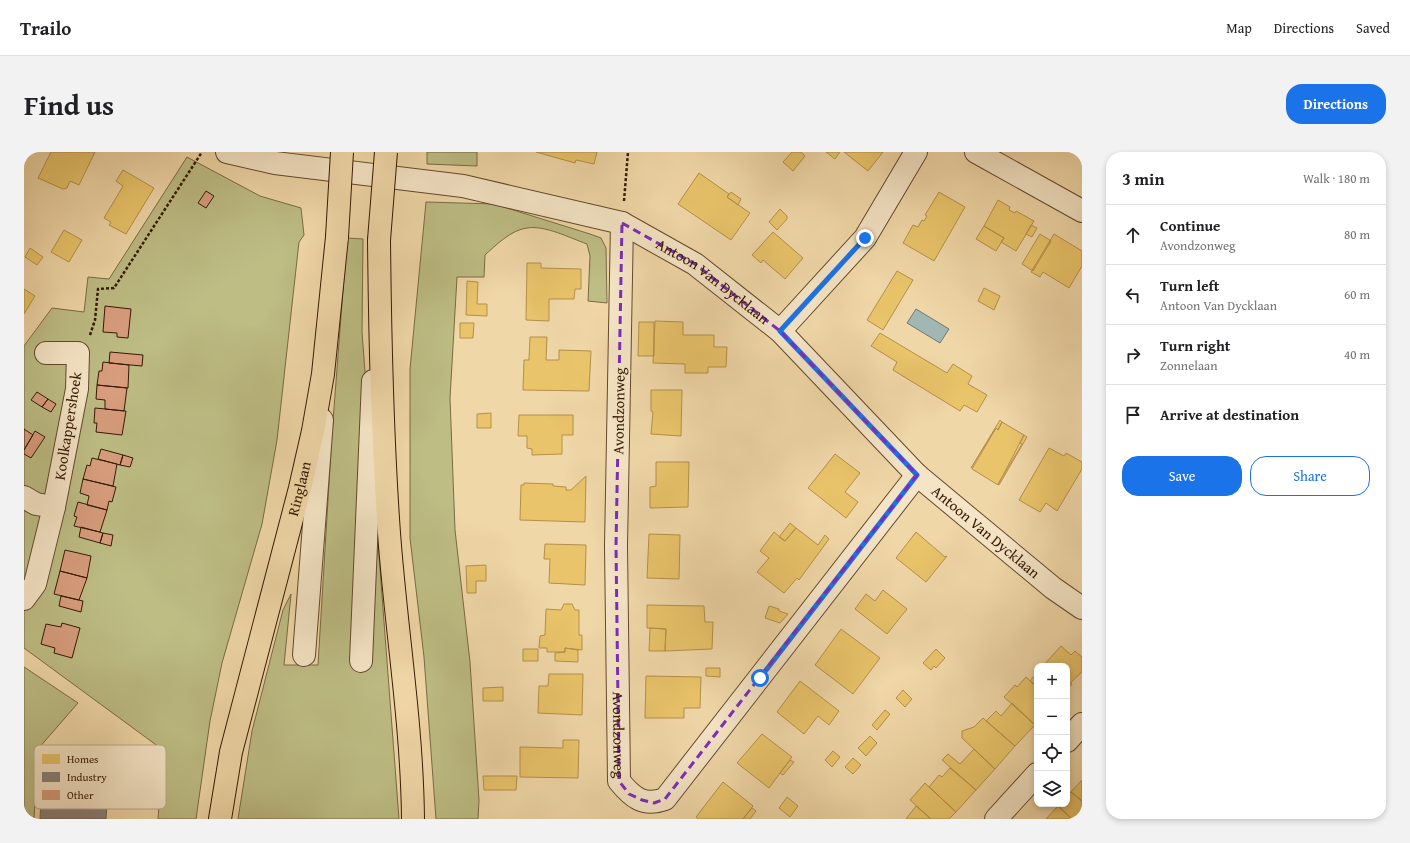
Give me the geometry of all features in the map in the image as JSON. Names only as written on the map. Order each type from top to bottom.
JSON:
[{"type":"highway","name":"Ringlaan","points":[[220,819],[231,752],[300,488],[313,431],[323,374],[337,238],[342,152]]},
{"type":"highway","points":[[386,152],[379,240],[381,377],[389,534],[408,718],[413,819]]},
{"type":"street","name":"Antoon Van Dycklaan","points":[[227,152],[275,163],[463,186],[622,223],[695,264],[780,331],[917,475],[1053,588],[1082,608]]},
{"type":"street","points":[[780,331],[865,238],[916,152]]},
{"type":"street","points":[[976,152],[1082,212]]},
{"type":"street","name":"Avondzonweg","points":[[622,223],[616,546],[619,781],[630,794],[642,800],[651,811],[665,799],[917,475]]},
{"type":"street","points":[[304,655],[337,238]]},
{"type":"street","points":[[361,661],[379,240]]},
{"type":"street","name":"Koolkappershoek","points":[[24,599],[35,584],[54,507],[77,389],[78,353],[46,353]]},
{"type":"street","points":[[24,497],[36,504],[54,507]]},
{"type":"street","points":[[1070,737],[1082,724]]},
{"type":"street","points":[[996,819],[1034,777]]},
{"type":"path","points":[[78,353],[90,334],[95,320],[98,289],[114,288],[202,152]]},
{"type":"path","points":[[622,223],[628,152]]},
{"type":"highlighted area","points":[[622,223],[695,264],[780,331],[917,475],[665,799],[654,803],[642,800],[629,794],[619,781],[616,546]]},
{"type":"green space","points":[[427,152],[477,152],[477,166],[427,164]]},
{"type":"green space","points":[[187,157],[260,196],[301,208],[304,235],[299,242],[277,440],[262,524],[222,663],[210,721],[196,819],[158,819],[159,809],[166,809],[166,745],[156,745],[24,648],[24,346],[52,308],[84,312],[88,277],[109,279]]},
{"type":"green space","points":[[426,202],[494,204],[601,238],[606,248],[607,303],[588,301],[590,256],[587,244],[542,228],[521,229],[499,243],[485,255],[484,277],[457,277],[450,398],[455,530],[470,662],[479,800],[478,819],[436,819],[424,657],[410,538],[410,369]]},
{"type":"green space","points":[[347,238],[363,239],[362,332],[399,819],[238,819],[252,731],[283,610],[291,594],[284,665],[318,665],[332,434]]},
{"type":"green space","points":[[24,667],[78,703],[41,745],[34,745],[34,819],[24,819]]},
{"type":"water","points":[[916,309],[949,329],[940,343],[907,323]]},
{"type":"building: Homes","points":[[51,152],[95,152],[79,185],[70,181],[67,188],[63,189],[38,178]]},
{"type":"building: Homes","points":[[536,152],[597,152],[594,164],[576,160],[575,163]]},
{"type":"building: Homes","points":[[792,152],[801,152],[805,156],[793,171],[783,162]]},
{"type":"building: Homes","points":[[826,152],[840,152],[835,159]]},
{"type":"building: Homes","points":[[844,152],[883,152],[868,171]]},
{"type":"building: Homes","points":[[123,170],[154,188],[126,234],[109,225],[111,222],[104,218],[123,186],[116,181]]},
{"type":"building: Homes","points":[[699,173],[729,194],[727,197],[750,213],[731,240],[678,204]]},
{"type":"building: Homes","points":[[731,192],[741,199],[738,205],[727,197]]},
{"type":"building: Homes","points":[[939,192],[965,207],[934,261],[903,243],[913,225],[918,227],[922,220],[924,221],[927,216],[925,215]]},
{"type":"building: Homes","points":[[998,200],[1010,207],[1009,210],[1015,213],[1016,211],[1034,221],[1016,251],[1001,242],[1004,238],[984,226]]},
{"type":"building: Homes","points":[[780,209],[787,216],[787,219],[777,230],[769,222]]},
{"type":"building: Homes","points":[[1031,225],[1037,228],[1032,237],[1026,234]]},
{"type":"building: Homes","points":[[984,226],[1004,238],[996,251],[976,239]]},
{"type":"building: Homes","points":[[64,230],[82,240],[69,262],[51,252]]},
{"type":"building: Homes","points":[[773,232],[803,258],[785,279],[763,260],[761,263],[752,255]]},
{"type":"building: Homes","points":[[1040,234],[1051,241],[1033,271],[1022,264]]},
{"type":"building: Homes","points":[[1054,234],[1082,251],[1082,266],[1069,288],[1043,272],[1040,277],[1031,272]]},
{"type":"building: Homes","points":[[30,248],[43,257],[37,265],[25,257]]},
{"type":"building: Homes","points":[[527,263],[541,263],[541,268],[581,269],[581,289],[575,289],[574,299],[549,299],[549,321],[526,320]]},
{"type":"building: Homes","points":[[897,271],[913,280],[883,330],[867,320]]},
{"type":"building: Homes","points":[[467,281],[478,282],[477,304],[487,304],[487,316],[466,315]]},
{"type":"building: Homes","points":[[984,288],[1000,296],[994,310],[978,301]]},
{"type":"building: Homes","points":[[24,289],[35,296],[24,314]]},
{"type":"building: Homes","points":[[655,321],[683,322],[683,335],[714,335],[714,347],[727,347],[726,367],[708,367],[708,373],[685,373],[685,364],[653,363]]},
{"type":"building: Homes","points":[[639,322],[654,322],[654,356],[638,356]]},
{"type":"building: Homes","points":[[460,323],[474,323],[473,338],[460,338]]},
{"type":"building: Homes","points":[[880,333],[947,373],[953,364],[972,376],[968,384],[987,395],[977,412],[964,405],[960,411],[893,370],[897,362],[871,346]]},
{"type":"building: Homes","points":[[530,337],[547,337],[546,360],[559,360],[559,350],[591,351],[589,391],[523,390],[524,360],[529,360]]},
{"type":"building: Homes","points":[[651,390],[682,390],[681,436],[651,434],[653,412],[651,411]]},
{"type":"building: Homes","points":[[491,413],[491,428],[477,428],[477,414]]},
{"type":"building: Homes","points":[[519,415],[573,415],[573,435],[562,435],[562,454],[532,455],[532,449],[527,448],[527,436],[518,436]]},
{"type":"building: Homes","points":[[1000,420],[1002,422],[998,430],[996,428],[971,468]]},
{"type":"building: Homes","points":[[1002,422],[1024,435],[998,485],[972,469],[996,428],[998,430]]},
{"type":"building: Homes","points":[[1024,435],[1027,437],[999,485],[998,484],[1022,444],[1020,443]]},
{"type":"building: Homes","points":[[1049,448],[1064,456],[1066,453],[1082,462],[1082,469],[1057,511],[1046,503],[1040,512],[1019,500]]},
{"type":"building: Homes","points":[[835,454],[860,473],[845,492],[858,502],[846,518],[808,488]]},
{"type":"building: Homes","points":[[656,462],[689,462],[688,507],[650,508],[650,487],[656,486]]},
{"type":"building: Homes","points":[[586,476],[585,522],[520,520],[521,485],[524,485],[524,483],[553,484],[553,486],[566,487],[566,490],[571,490]]},
{"type":"building: Homes","points":[[790,523],[796,528],[785,541],[779,537]]},
{"type":"building: Homes","points":[[796,528],[818,545],[825,535],[829,539],[799,580],[797,578],[784,593],[757,572],[769,558],[760,551],[774,532],[785,541]]},
{"type":"building: Homes","points":[[916,532],[945,557],[947,556],[926,582],[896,558]]},
{"type":"building: Homes","points":[[649,534],[680,535],[679,579],[647,578]]},
{"type":"building: Homes","points":[[545,544],[586,545],[585,585],[549,583],[550,559],[544,559]]},
{"type":"building: Homes","points":[[486,565],[486,581],[476,581],[476,593],[467,593],[466,566]]},
{"type":"building: Homes","points":[[883,590],[907,609],[887,634],[855,609],[866,594],[875,601]]},
{"type":"building: Homes","points":[[564,604],[572,604],[575,610],[579,610],[579,635],[582,635],[582,650],[565,648],[565,652],[547,652],[547,648],[539,648],[540,636],[545,635],[546,609],[561,610]]},
{"type":"building: Homes","points":[[647,605],[704,606],[705,622],[713,622],[712,649],[665,651],[666,629],[647,628]]},
{"type":"building: Homes","points":[[769,606],[788,614],[780,623],[765,618]]},
{"type":"building: Homes","points":[[650,628],[666,629],[665,651],[649,651]]},
{"type":"building: Homes","points":[[841,629],[880,658],[853,694],[815,665]]},
{"type":"building: Homes","points":[[1061,646],[1071,655],[1075,651],[1082,657],[1082,672],[1070,683],[1070,663],[1046,663]]},
{"type":"building: Homes","points":[[565,648],[578,650],[578,662],[555,661],[555,653],[565,652]]},
{"type":"building: Homes","points":[[523,649],[538,649],[538,661],[523,661]]},
{"type":"building: Homes","points":[[936,649],[945,658],[936,668],[934,666],[931,670],[923,663]]},
{"type":"building: Homes","points":[[706,668],[720,668],[720,677],[706,676]]},
{"type":"building: Homes","points":[[549,674],[583,674],[582,715],[538,713],[539,686],[548,686]]},
{"type":"building: Homes","points":[[646,676],[701,677],[700,708],[684,708],[684,718],[645,718]]},
{"type":"building: Homes","points":[[1034,676],[1034,684],[1030,681]]},
{"type":"building: Homes","points":[[1026,677],[1034,684],[1034,724],[1004,697],[1015,685],[1017,687]]},
{"type":"building: Homes","points":[[800,681],[839,711],[829,725],[818,716],[804,734],[777,712]]},
{"type":"building: Homes","points":[[503,687],[503,701],[483,701],[483,688]]},
{"type":"building: Homes","points":[[903,690],[912,699],[905,707],[896,698]]},
{"type":"building: Homes","points":[[1012,703],[1034,724],[1034,726],[1015,746],[986,721],[996,711],[1001,716]]},
{"type":"building: Homes","points":[[885,710],[890,714],[877,730],[872,725]]},
{"type":"building: Homes","points":[[983,718],[1015,746],[995,769],[962,738],[962,731],[974,727]]},
{"type":"building: Homes","points":[[762,734],[792,757],[769,788],[737,763]]},
{"type":"building: Homes","points":[[870,736],[877,743],[866,756],[858,748]]},
{"type":"building: Homes","points":[[563,740],[579,740],[578,778],[520,777],[520,747],[563,748]]},
{"type":"building: Homes","points":[[974,749],[995,769],[976,790],[942,760],[948,754],[960,764]]},
{"type":"building: Homes","points":[[833,751],[840,757],[832,767],[825,760]]},
{"type":"building: Homes","points":[[853,758],[861,765],[853,774],[845,767]]},
{"type":"building: Homes","points":[[790,760],[794,762],[783,775],[780,773]]},
{"type":"building: Homes","points":[[950,768],[976,790],[956,812],[929,787],[939,775],[942,777]]},
{"type":"building: Homes","points":[[483,776],[517,776],[516,790],[484,790]]},
{"type":"building: Homes","points":[[1082,780],[1082,801],[1071,792]]},
{"type":"building: Homes","points":[[723,782],[753,806],[743,819],[698,819],[696,817]]},
{"type":"building: Homes","points":[[925,783],[956,812],[949,819],[931,819],[910,800]]},
{"type":"building: Homes","points":[[1071,792],[1082,801],[1082,819],[1072,819],[1059,807],[1070,807]]},
{"type":"building: Homes","points":[[787,797],[798,806],[790,817],[779,808]]},
{"type":"building: Homes","points":[[916,806],[931,819],[906,819]]},
{"type":"building: Homes","points":[[1057,807],[1059,807],[1072,819],[1046,819]]},
{"type":"building: Homes","points":[[752,808],[756,811],[750,819],[743,819]]},
{"type":"building: Industry","points":[[40,809],[107,809],[106,819],[40,819]]},
{"type":"building: Other","points":[[206,191],[214,196],[206,208],[198,203]]},
{"type":"building: Other","points":[[105,306],[131,309],[128,338],[117,337],[117,333],[103,332]]},
{"type":"building: Other","points":[[110,352],[143,355],[142,366],[109,363]]},
{"type":"building: Other","points":[[103,362],[129,365],[128,388],[97,385],[99,371],[102,371]]},
{"type":"building: Other","points":[[97,385],[127,388],[124,411],[105,409],[105,400],[96,399]]},
{"type":"building: Other","points":[[37,392],[48,399],[42,407],[31,400]]},
{"type":"building: Other","points":[[48,399],[56,404],[51,412],[42,407]]},
{"type":"building: Other","points":[[95,408],[126,411],[122,435],[96,432],[97,423],[94,423]]},
{"type":"building: Other","points":[[24,429],[33,435],[24,450]]},
{"type":"building: Other","points":[[35,431],[45,437],[31,458],[24,454],[24,450]]},
{"type":"building: Other","points":[[101,449],[123,455],[120,465],[98,459]]},
{"type":"building: Other","points":[[123,455],[133,458],[130,467],[120,465]]},
{"type":"building: Other","points":[[92,458],[117,464],[113,486],[83,479],[87,465],[90,466]]},
{"type":"building: Other","points":[[83,479],[116,487],[112,502],[109,501],[107,510],[87,505],[89,496],[80,493]]},
{"type":"building: Other","points":[[78,502],[107,510],[100,532],[74,526],[77,517],[74,516]]},
{"type":"building: Other","points":[[81,527],[103,533],[100,543],[79,537]]},
{"type":"building: Other","points":[[103,533],[113,535],[111,546],[100,543]]},
{"type":"building: Other","points":[[65,550],[91,556],[87,578],[60,571]]},
{"type":"building: Other","points":[[60,571],[87,578],[79,600],[54,594]]},
{"type":"building: Other","points":[[61,596],[83,601],[81,612],[59,606]]},
{"type":"building: Other","points":[[62,623],[80,628],[72,658],[54,653],[55,648],[41,644],[46,624],[61,627]]},
{"type":"route","points":[[760,678],[917,475],[780,331],[865,238]]}]
